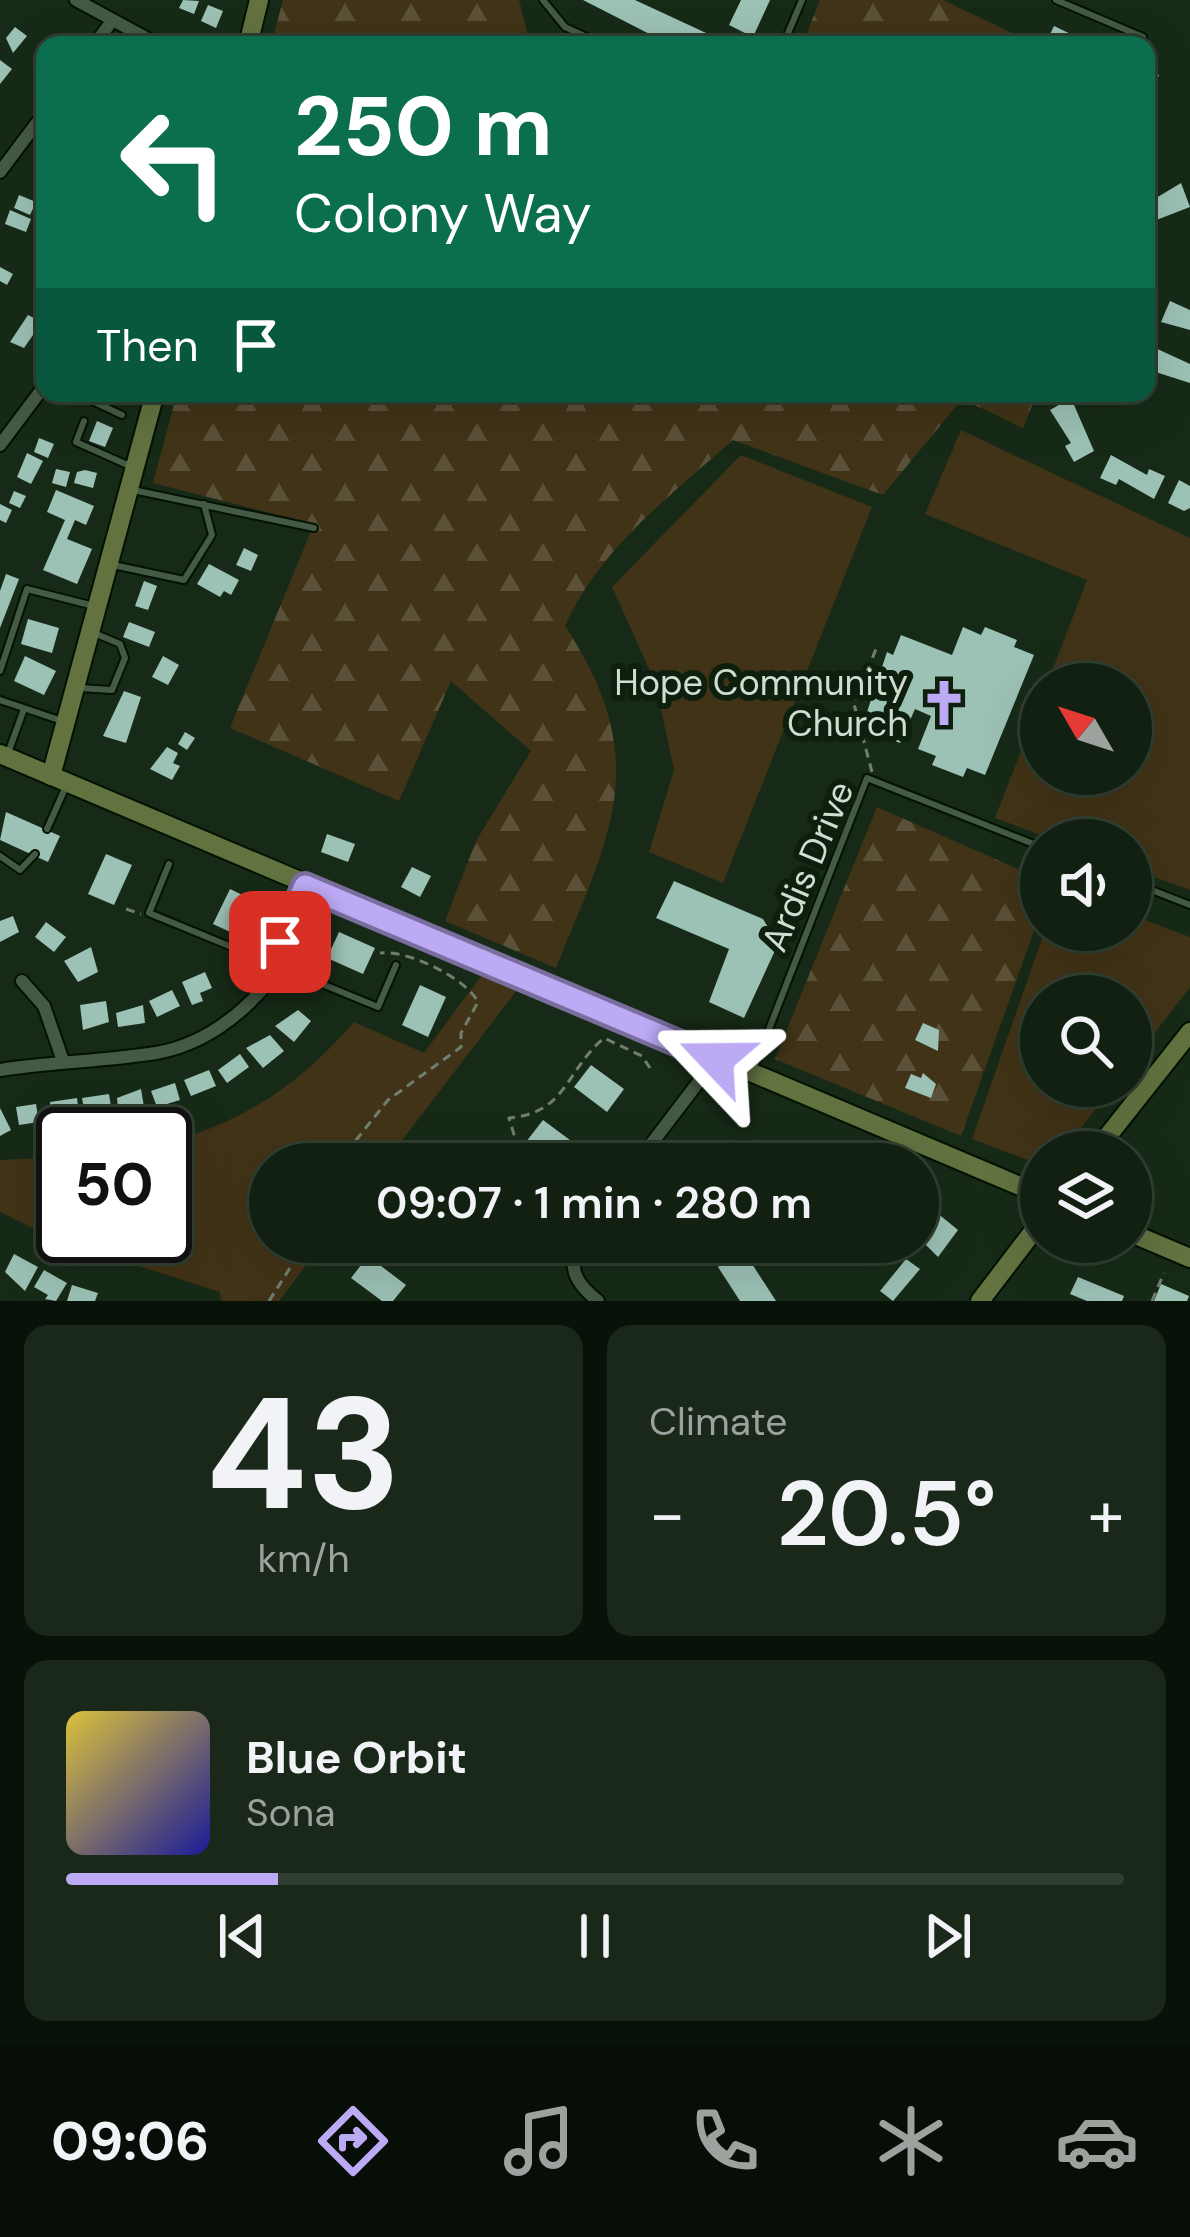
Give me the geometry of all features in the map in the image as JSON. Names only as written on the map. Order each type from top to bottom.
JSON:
[{"type":"main road","points":[[250,36],[259,0]]},
{"type":"main road","points":[[59,779],[66,722],[153,402]]},
{"type":"main road","points":[[3,755],[1020,1186]]},
{"type":"main road","points":[[1111,1131],[1190,1031]]},
{"type":"main road","points":[[1152,1242],[1190,1258]]},
{"type":"main road","points":[[980,1301],[1020,1249]]},
{"type":"street","points":[[76,0],[141,36]]},
{"type":"street","points":[[101,36],[112,21]]},
{"type":"street","points":[[0,172],[36,124]]},
{"type":"street","points":[[0,445],[36,397]]},
{"type":"street","points":[[280,966],[280,942],[305,886]]},
{"type":"street","points":[[0,1070],[160,1052],[196,1039],[231,1018],[298,949],[325,894]]},
{"type":"street","points":[[22,981],[44,1006],[63,1061]]},
{"type":"street","points":[[652,1143],[716,1059]]},
{"type":"street","points":[[573,1263],[578,1283],[598,1301]]},
{"type":"lane","points":[[543,0],[565,27],[584,36]]},
{"type":"lane","points":[[787,36],[802,0]]},
{"type":"lane","points":[[1056,0],[1141,36]]},
{"type":"lane","points":[[94,402],[122,415]]},
{"type":"lane","points":[[84,421],[76,442],[135,468]]},
{"type":"lane","points":[[129,489],[314,528]]},
{"type":"lane","points":[[109,564],[184,580],[212,536],[203,505]]},
{"type":"lane","points":[[0,671],[27,589],[98,607]]},
{"type":"lane","points":[[76,687],[112,690],[125,658],[120,644],[91,632]]},
{"type":"lane","points":[[0,700],[66,722]]},
{"type":"lane","points":[[3,755],[24,708]]},
{"type":"lane","name":"Ardis Drive","points":[[751,1075],[870,776],[1020,838]]},
{"type":"lane","points":[[46,830],[59,779]]},
{"type":"lane","points":[[0,856],[20,870],[35,854]]},
{"type":"lane","points":[[169,864],[149,914],[378,1007],[396,965]]},
{"type":"lane","points":[[1152,890],[1190,905]]},
{"type":"path","points":[[954,402],[955,407]]},
{"type":"path","points":[[870,776],[854,704],[878,644]]},
{"type":"path","points":[[126,909],[149,914]]},
{"type":"path","points":[[354,1143],[388,1100],[461,1046],[461,1033],[478,1002],[473,992],[430,967],[394,952],[380,953]]},
{"type":"path","points":[[516,1143],[508,1118],[540,1113],[557,1100],[574,1070],[604,1038],[641,1056],[650,1068]]},
{"type":"path","points":[[268,1301],[292,1263]]},
{"type":"path","points":[[1152,1301],[1164,1273]]},
{"type":"green space","points":[[283,0],[519,0],[528,36],[273,36]]},
{"type":"green space","points":[[820,0],[943,0],[1018,36],[806,36]]},
{"type":"green space","points":[[175,402],[960,402],[883,495],[733,440],[662,502],[597,572],[565,626],[609,717],[616,758],[614,797],[593,876],[556,968],[445,921],[476,841],[531,751],[451,681],[399,801],[230,728],[314,524],[153,483]]},
{"type":"green space","points":[[968,402],[1033,402],[1023,428]]},
{"type":"green space","points":[[961,430],[1190,538],[1190,890],[1152,876],[1152,819],[1020,819],[1020,827],[995,818],[1020,754],[1020,795],[1152,795],[1152,663],[1055,663],[1087,580],[925,514]]},
{"type":"green space","points":[[741,455],[872,507],[723,883],[649,852],[674,770],[655,682],[612,587]]},
{"type":"green space","points":[[877,807],[1020,870],[1020,951],[1027,951],[961,1136],[775,1059]]},
{"type":"green space","points":[[1152,923],[1190,937],[1190,987],[1152,1037],[1152,975],[1029,975],[1038,951],[1152,951]]},
{"type":"green space","points":[[481,976],[517,990],[400,1143],[249,1143],[249,1263],[308,1263],[279,1301],[221,1301],[220,1292],[130,1263],[192,1263],[192,1136],[246,1112],[292,1082],[354,1022],[424,1053]]},
{"type":"green space","points":[[1020,1002],[1020,1107],[1097,1107],[1079,1131],[1020,1131],[1020,1157],[972,1139]]},
{"type":"green space","points":[[36,1158],[36,1230],[0,1212],[0,1160]]},
{"type":"building","points":[[183,0],[199,1],[194,14],[179,8]]},
{"type":"building","points":[[583,0],[635,0],[713,36],[653,36]]},
{"type":"building","points":[[741,0],[770,0],[753,36],[729,25]]},
{"type":"building","points":[[208,5],[223,11],[216,28],[201,21]]},
{"type":"building","points":[[1054,26],[1075,36],[1049,36]]},
{"type":"building","points":[[15,27],[27,36],[13,53],[6,38]]},
{"type":"building","points":[[0,60],[12,69],[0,84]]},
{"type":"building","points":[[1181,183],[1190,207],[1155,221],[1155,199]]},
{"type":"building","points":[[19,195],[36,202],[30,215],[14,208]]},
{"type":"building","points":[[10,210],[31,219],[26,232],[5,224]]},
{"type":"building","points":[[0,267],[13,274],[7,285],[0,281]]},
{"type":"building","points":[[1170,301],[1190,310],[1190,330],[1161,322]]},
{"type":"building","points":[[28,315],[36,319],[36,331],[24,348],[10,342]]},
{"type":"building","points":[[1155,348],[1190,364],[1190,383],[1155,372]]},
{"type":"building","points":[[1073,402],[1094,451],[1074,462],[1065,446],[1071,443],[1050,410]]},
{"type":"building","points":[[97,421],[113,428],[105,447],[89,441]]},
{"type":"building","points":[[39,438],[54,444],[48,458],[34,452]]},
{"type":"building","points":[[27,453],[43,461],[31,484],[17,477]]},
{"type":"building","points":[[1111,455],[1147,475],[1149,469],[1165,476],[1154,499],[1119,479],[1116,485],[1100,478]]},
{"type":"building","points":[[56,469],[70,472],[66,487],[52,483]]},
{"type":"building","points":[[77,472],[97,473],[93,488],[74,483]]},
{"type":"building","points":[[1179,480],[1190,486],[1190,508],[1184,511],[1168,503]]},
{"type":"building","points":[[56,490],[94,506],[86,525],[75,520],[67,539],[92,549],[77,584],[43,570],[65,520],[47,512]]},
{"type":"building","points":[[14,491],[26,496],[20,508],[9,503]]},
{"type":"building","points":[[0,504],[12,510],[6,523],[0,520]]},
{"type":"building","points":[[244,548],[258,555],[251,571],[236,565]]},
{"type":"building","points":[[209,564],[239,580],[231,595],[224,591],[220,597],[197,584]]},
{"type":"building","points":[[6,574],[19,579],[0,628],[0,591]]},
{"type":"building","points":[[144,581],[157,586],[148,610],[135,606]]},
{"type":"building","points":[[28,619],[59,628],[52,653],[21,644]]},
{"type":"building","points":[[129,622],[155,632],[149,647],[123,637]]},
{"type":"building","name":"Hope Community Church","points":[[963,627],[981,635],[985,627],[1017,640],[1014,647],[1034,655],[1031,663],[1020,663],[1020,689],[985,775],[967,768],[963,777],[932,765],[936,756],[918,749],[931,716],[915,709],[900,743],[862,727],[887,652],[893,655],[901,635],[952,655]]},
{"type":"building","points":[[25,656],[56,671],[44,695],[14,681]]},
{"type":"building","points":[[163,656],[179,665],[168,685],[152,677]]},
{"type":"building","points":[[124,691],[141,697],[126,743],[103,736]]},
{"type":"building","points":[[185,732],[195,738],[187,750],[178,744]]},
{"type":"building","points":[[167,747],[178,753],[173,763],[180,766],[172,780],[150,769]]},
{"type":"building","points":[[6,812],[60,836],[48,862],[0,840]]},
{"type":"building","points":[[327,834],[355,844],[348,862],[321,852]]},
{"type":"building","points":[[106,854],[132,865],[114,905],[88,894]]},
{"type":"building","points":[[412,867],[431,876],[420,897],[401,887]]},
{"type":"building","points":[[674,881],[763,919],[778,944],[744,1018],[709,1002],[729,949],[656,918]]},
{"type":"building","points":[[230,889],[255,901],[239,936],[213,924]]},
{"type":"building","points":[[13,916],[19,932],[0,942],[0,921]]},
{"type":"building","points":[[46,922],[66,937],[54,952],[35,937]]},
{"type":"building","points":[[339,932],[375,948],[363,974],[327,958]]},
{"type":"building","points":[[91,947],[98,972],[78,982],[64,961]]},
{"type":"building","points":[[205,972],[212,988],[200,993],[203,1001],[192,1005],[182,982]]},
{"type":"building","points":[[420,985],[446,997],[428,1037],[402,1025]]},
{"type":"building","points":[[172,990],[180,1006],[157,1017],[149,1001]]},
{"type":"building","points":[[106,1001],[109,1022],[83,1030],[80,1005]]},
{"type":"building","points":[[143,1005],[145,1023],[118,1027],[116,1013]]},
{"type":"building","points":[[298,1010],[311,1021],[294,1042],[275,1026]]},
{"type":"building","points":[[923,1023],[939,1030],[938,1051],[915,1040]]},
{"type":"building","points":[[270,1035],[284,1051],[263,1068],[246,1048]]},
{"type":"building","points":[[240,1054],[249,1067],[227,1083],[218,1070]]},
{"type":"building","points":[[591,1065],[624,1089],[607,1112],[574,1087]]},
{"type":"building","points":[[209,1070],[216,1086],[191,1096],[184,1080]]},
{"type":"building","points":[[923,1073],[936,1084],[931,1098],[905,1088],[911,1074],[921,1078]]},
{"type":"building","points":[[175,1083],[180,1100],[157,1107],[151,1091]]},
{"type":"building","points":[[141,1089],[144,1107],[118,1107],[117,1098]]},
{"type":"building","points":[[109,1094],[111,1107],[84,1107],[82,1098]]},
{"type":"building","points":[[77,1098],[78,1107],[51,1107],[50,1102]]},
{"type":"building","points":[[36,1104],[36,1122],[19,1125],[16,1107]]},
{"type":"building","points":[[0,1108],[11,1130],[0,1136]]},
{"type":"building","points":[[543,1120],[574,1143],[527,1143]]},
{"type":"building","points":[[939,1214],[958,1230],[939,1256]]},
{"type":"building","points":[[14,1254],[38,1267],[25,1291],[5,1272]]},
{"type":"building","points":[[363,1263],[377,1263],[406,1285],[393,1301],[382,1301],[351,1278]]},
{"type":"building","points":[[751,1263],[776,1301],[740,1301],[718,1267]]},
{"type":"building","points":[[903,1263],[920,1269],[893,1301],[880,1291]]},
{"type":"building","points":[[44,1270],[67,1283],[56,1301],[45,1299],[48,1295],[34,1287]]},
{"type":"building","points":[[1078,1277],[1124,1296],[1122,1301],[1087,1301],[1070,1294]]},
{"type":"building","points":[[1161,1284],[1189,1296],[1187,1301],[1154,1301]]},
{"type":"building","points":[[72,1285],[98,1293],[95,1301],[67,1301]]},
{"type":"place","name":"Hope Community Church","points":[[944,703]]},
{"type":"route","points":[[280,942],[305,886],[716,1059]]}]
